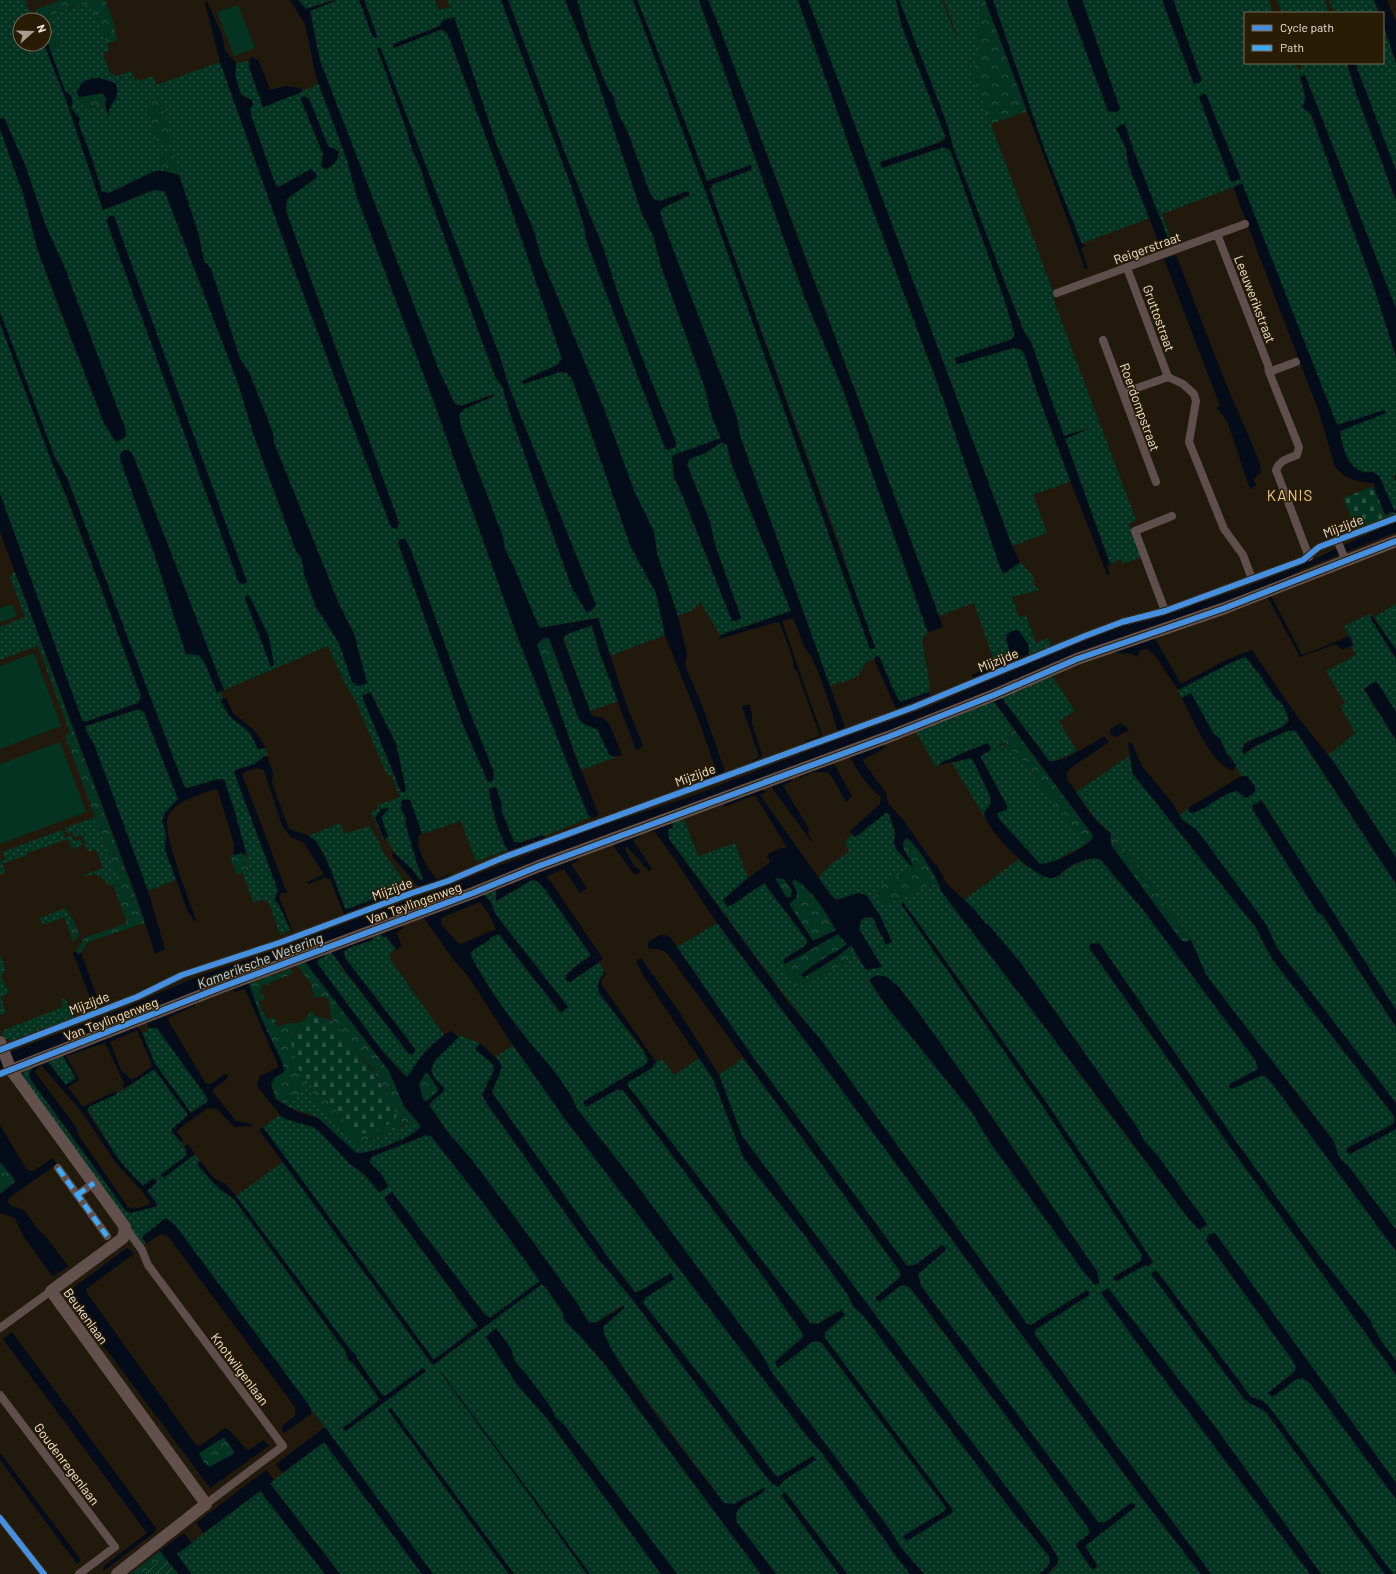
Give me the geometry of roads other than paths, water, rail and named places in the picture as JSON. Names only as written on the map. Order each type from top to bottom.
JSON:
[{"type":"street","name":"Reigerstraat","points":[[1057,293],[1245,224]]},
{"type":"street","name":"Leeuwerikstraat","points":[[1217,234],[1299,447],[1297,455],[1282,461],[1278,464],[1276,470],[1309,557]]},
{"type":"street","name":"Gruttostraat","points":[[1127,268],[1168,377]]},
{"type":"street","name":"Roerdompstraat","points":[[1103,340],[1156,482]]},
{"type":"street","points":[[1269,372],[1296,362]]},
{"type":"street","points":[[1123,393],[1168,377],[1183,384],[1194,394],[1196,401],[1189,442],[1224,529],[1243,556],[1252,578]]},
{"type":"street","points":[[1165,611],[1135,531],[1172,516]]},
{"type":"street","name":"Mijzijde","points":[[2,1048],[137,997],[182,975],[279,943],[412,892],[448,881],[502,858],[914,707],[1122,622],[1165,611],[1309,557],[1319,547],[1338,542],[1396,518]]},
{"type":"street","name":"Van Teylingenweg","points":[[7,1070],[403,918],[473,894],[535,868],[888,737],[994,695],[1077,659],[1266,592],[1345,558],[1396,541]]},
{"type":"street","points":[[1338,542],[1345,558]]},
{"type":"street","points":[[2,1048],[7,1070],[94,1183],[124,1227]]},
{"type":"street","points":[[58,1168],[107,1236]]},
{"type":"street","points":[[77,1195],[94,1183]]},
{"type":"street","name":"Beukenlaan","points":[[124,1227],[123,1238],[51,1291],[206,1504]]},
{"type":"street","name":"Knotwilgenlaan","points":[[124,1227],[142,1250],[148,1265],[282,1446],[206,1504]]},
{"type":"street","points":[[0,1328],[51,1291]]},
{"type":"street","name":"Goudenregenlaan","points":[[0,1395],[115,1547],[91,1571]]},
{"type":"street","points":[[117,1574],[206,1504]]},
{"type":"street","points":[[0,1518],[44,1574]]},
{"type":"street","points":[[79,1574],[91,1571]]},
{"type":"water","points":[[290,0],[298,0],[306,9],[337,0],[310,11],[320,61],[440,373],[455,404],[461,406],[494,395],[464,409],[459,415],[461,427],[503,537],[505,549],[538,625],[540,628],[598,618],[626,704],[643,745],[641,748],[636,750],[599,651],[592,625],[565,635],[563,640],[592,716],[603,718],[609,723],[622,755],[613,757],[609,754],[597,729],[584,724],[579,719],[549,638],[543,638],[537,645],[573,750],[599,815],[593,818],[588,815],[519,641],[430,391],[357,197],[347,160],[316,77],[305,24]]},
{"type":"water","points":[[359,0],[364,0],[377,36],[376,38],[373,37]]},
{"type":"water","points":[[501,0],[508,0],[566,156],[604,250],[619,298],[676,442],[676,447],[666,450],[586,240],[585,229],[571,185]]},
{"type":"water","points":[[565,0],[577,0],[591,47],[606,85],[614,98],[617,111],[628,133],[650,194],[655,200],[660,201],[688,191],[690,195],[664,207],[660,211],[662,220],[737,418],[740,436],[845,728],[838,731],[815,664],[806,650],[793,618],[782,621],[823,738],[804,741],[820,736],[797,672],[793,667],[793,660],[780,623],[777,622],[719,639],[720,635],[791,611],[731,463],[727,445],[722,442],[705,453],[689,459],[687,465],[710,522],[715,545],[741,618],[736,621],[732,621],[674,477],[672,457],[674,455],[721,438],[712,417],[704,385],[662,269],[653,235],[643,216],[596,76]]},
{"type":"water","points":[[633,0],[637,0],[707,181],[750,165],[752,167],[751,170],[713,184],[710,190],[875,647],[874,649],[870,649],[704,187]]},
{"type":"water","points":[[699,0],[708,0],[720,29],[943,627],[928,632],[927,630],[842,387],[805,298]]},
{"type":"water","points":[[798,0],[808,0],[1012,546],[1020,562],[1004,574],[1000,567],[944,401],[853,156]]},
{"type":"water","points":[[896,0],[899,0],[947,124],[953,147],[1024,332],[1031,342],[1064,436],[1090,428],[1065,439],[1110,564],[1107,565],[1110,575],[1107,575],[1075,493],[1024,353],[1020,349],[1013,348],[958,364],[955,362],[955,358],[1010,340],[1014,337],[1014,332],[1005,301],[950,150],[943,147],[882,168],[880,162],[941,142],[945,139],[945,135],[902,27]]},
{"type":"water","points":[[985,0],[993,0],[1046,154],[1081,242],[1085,246],[1081,248],[1088,268],[1085,269]]},
{"type":"water","points":[[1067,0],[1082,0],[1120,109],[1117,112],[1108,111]]},
{"type":"water","points":[[1162,0],[1173,0],[1202,81],[1194,84]]},
{"type":"water","points":[[1374,0],[1387,0],[1396,22],[1396,63],[1384,27],[1384,12],[1379,12]]},
{"type":"water","points":[[207,1],[222,35],[225,50],[236,63],[235,75],[241,95],[252,100],[253,105],[250,109],[251,116],[276,186],[279,187],[311,169],[317,175],[316,178],[287,199],[286,211],[399,523],[397,529],[391,527],[291,261],[220,62],[205,3]]},
{"type":"water","points":[[454,17],[497,146],[534,231],[541,258],[603,406],[635,493],[654,532],[657,554],[678,616],[687,654],[685,665],[703,708],[724,769],[723,773],[698,782],[697,780],[717,772],[696,713],[665,635],[656,593],[631,547],[573,381],[567,373],[560,372],[523,384],[522,381],[557,365],[562,359],[498,169],[451,42],[447,33],[442,29],[394,48],[393,44],[440,26],[443,20]]},
{"type":"water","points":[[380,47],[500,357],[509,387],[596,605],[587,613],[572,588],[511,416],[502,386],[495,376],[426,187],[421,169],[412,149],[377,48]]},
{"type":"water","points":[[47,52],[51,52],[65,91],[72,98],[71,108],[80,119],[78,123],[92,159],[102,192],[109,193],[155,171],[164,171],[179,175],[198,232],[204,261],[211,269],[240,359],[249,372],[273,433],[274,443],[339,604],[354,634],[367,683],[358,686],[352,682],[339,643],[316,607],[304,574],[302,559],[296,551],[253,433],[238,383],[164,191],[154,190],[103,210],[66,100]]},
{"type":"water","points":[[253,57],[259,61],[270,90],[286,86],[301,88],[302,92],[263,107],[249,67],[249,59]]},
{"type":"water","points":[[1347,64],[1355,64],[1396,171],[1396,200],[1356,93]]},
{"type":"water","points":[[1305,75],[1396,309],[1396,357],[1374,287],[1311,114],[1302,107],[1305,96],[1300,76]]},
{"type":"water","points":[[93,78],[100,78],[115,83],[117,88],[116,97],[110,107],[108,117],[105,103],[107,99],[103,93],[79,97],[77,92],[82,82]]},
{"type":"water","points":[[1206,94],[1241,179],[1231,182],[1199,97]]},
{"type":"water","points":[[303,96],[308,98],[311,103],[328,146],[339,152],[336,162],[327,169],[322,167],[323,154],[301,100]]},
{"type":"water","points":[[4,118],[25,165],[45,224],[64,266],[126,431],[126,437],[116,442],[104,423],[38,251],[23,193],[0,129],[0,119]]},
{"type":"water","points":[[1122,124],[1125,124],[1169,242],[1164,246],[1160,246],[1128,164],[1126,148],[1116,128]]},
{"type":"water","points":[[1242,183],[1337,425],[1385,410],[1386,413],[1340,431],[1345,453],[1353,466],[1358,470],[1373,472],[1379,476],[1393,510],[1396,510],[1396,513],[1391,512],[1385,515],[1374,488],[1375,484],[1353,480],[1343,475],[1335,467],[1319,412],[1233,187]]},
{"type":"water","points":[[110,216],[114,216],[247,582],[244,584],[239,583],[106,220]]},
{"type":"water","points":[[1176,255],[1225,381],[1260,463],[1261,472],[1254,479],[1256,486],[1250,489],[1227,421],[1217,408],[1220,406],[1164,259]]},
{"type":"water","points":[[0,312],[55,458],[67,478],[184,786],[188,788],[218,779],[224,780],[235,812],[246,854],[241,853],[234,855],[234,844],[218,791],[216,789],[182,802],[171,811],[168,816],[167,824],[172,851],[196,920],[194,921],[187,910],[165,850],[166,833],[162,821],[165,813],[178,799],[144,712],[138,709],[86,726],[86,731],[94,744],[148,891],[165,949],[155,954],[136,895],[0,532],[0,494],[82,720],[85,722],[138,703],[141,696],[71,507],[52,463],[0,323]]},
{"type":"water","points":[[124,450],[129,450],[133,455],[224,690],[217,693],[206,665],[199,655],[186,654],[156,559],[121,462],[120,454]]},
{"type":"water","points":[[1396,522],[1396,532],[1303,569],[1267,588],[1303,655],[1350,636],[1353,645],[1342,650],[1336,644],[1300,657],[1267,596],[1192,615],[1049,668],[890,731],[693,805],[586,842],[517,870],[287,956],[283,947],[371,913],[432,892],[597,827],[687,798],[828,743],[931,706],[1044,655],[1098,634],[1137,622],[1147,621],[1260,581],[1309,562]]},
{"type":"water","points":[[400,539],[405,539],[410,548],[463,695],[494,773],[493,781],[488,782],[464,727],[398,543]]},
{"type":"water","points":[[249,595],[269,637],[274,665],[271,667],[246,601],[245,596]]},
{"type":"water","points":[[1372,616],[1396,650],[1396,659],[1370,617]]},
{"type":"water","points":[[1015,630],[1019,631],[1028,644],[1029,655],[973,679],[972,675],[1010,657],[1011,655],[1006,639],[1007,634]]},
{"type":"water","points":[[1154,637],[1181,684],[1228,659],[1252,650],[1299,719],[1333,761],[1396,858],[1396,884],[1296,731],[1287,731],[1253,747],[1243,755],[1242,748],[1245,743],[1282,727],[1289,721],[1283,705],[1276,699],[1248,659],[1245,657],[1230,663],[1178,690],[1157,658],[1148,649],[1140,650],[1137,657],[1127,653],[1113,652]]},
{"type":"water","points":[[876,656],[879,657],[900,702],[929,692],[930,696],[896,709],[874,659]]},
{"type":"water","points":[[1377,682],[1396,712],[1396,740],[1364,689],[1372,683]]},
{"type":"water","points":[[370,692],[396,744],[406,790],[404,792],[401,792],[362,696]]},
{"type":"water","points":[[1191,693],[1213,733],[1221,740],[1226,753],[1236,765],[1233,771],[1225,767],[1217,760],[1197,728],[1182,698]]},
{"type":"water","points":[[1001,697],[1049,761],[1054,761],[1069,756],[1104,736],[1109,742],[1067,772],[1067,779],[1092,816],[1111,833],[1111,845],[1180,939],[1184,942],[1191,940],[1206,975],[1334,1142],[1339,1157],[1349,1167],[1396,1230],[1396,1251],[1272,1083],[1265,1076],[1260,1076],[1232,1089],[1229,1088],[1230,1084],[1258,1069],[1256,1061],[1144,911],[1100,859],[1096,858],[1081,861],[1063,871],[1058,876],[1053,878],[1045,877],[1012,853],[987,821],[984,813],[991,804],[990,796],[973,760],[970,758],[940,765],[942,762],[988,743],[991,750],[980,756],[1007,806],[1007,809],[998,813],[998,818],[1040,864],[1054,861],[1069,855],[1093,838],[1092,834],[993,700]]},
{"type":"water","points":[[226,698],[233,713],[254,730],[266,748],[258,749],[250,733],[229,716],[220,700]]},
{"type":"water","points":[[749,704],[752,713],[752,724],[762,757],[749,764],[759,756],[742,706]]},
{"type":"water","points":[[1122,723],[1129,730],[1115,737],[1111,735],[1110,729]]},
{"type":"water","points":[[886,743],[882,750],[862,760],[886,793],[888,803],[904,821],[934,864],[937,865],[946,883],[974,909],[1020,962],[1137,1127],[1144,1141],[1157,1155],[1207,1224],[1199,1230],[1186,1215],[941,891],[940,886],[921,853],[906,838],[903,846],[913,868],[896,849],[894,844],[895,833],[889,814],[886,813],[855,837],[850,831],[880,804],[881,797],[863,778],[854,765],[850,755]]},
{"type":"water","points":[[1128,743],[1132,743],[1142,766],[1174,805],[1182,820],[1196,829],[1266,924],[1277,948],[1396,1103],[1396,1129],[1350,1154],[1346,1152],[1347,1148],[1393,1124],[1395,1120],[1394,1116],[1272,959],[1257,929],[1133,774]]},
{"type":"water","points":[[267,756],[273,773],[272,783],[289,829],[307,835],[316,841],[331,870],[345,909],[397,890],[399,894],[344,914],[330,879],[324,878],[308,884],[307,882],[323,875],[323,873],[304,843],[291,837],[282,826],[264,770],[250,770],[242,774],[287,893],[281,893],[279,897],[293,932],[292,933],[278,903],[274,899],[278,892],[276,885],[234,772],[235,770],[255,764],[263,757]]},
{"type":"water","points":[[834,764],[852,796],[846,802],[832,777],[827,772],[814,772],[799,778],[800,775],[823,766]]},
{"type":"water","points":[[1241,776],[1247,776],[1255,787],[1255,792],[1246,798],[1237,791],[1231,792],[1202,809],[1190,813],[1188,810],[1190,807]]},
{"type":"water","points":[[791,779],[792,781],[783,786],[809,829],[808,834],[812,840],[811,841],[772,788],[772,784]]},
{"type":"water","points":[[496,787],[502,806],[501,810],[514,842],[520,843],[542,835],[545,837],[544,839],[509,852],[496,821],[489,789]]},
{"type":"water","points":[[763,789],[766,792],[760,795],[830,894],[836,900],[858,893],[866,895],[879,914],[892,942],[886,945],[873,918],[866,917],[861,920],[859,929],[882,967],[866,970],[851,945],[838,956],[803,978],[801,975],[808,969],[847,944],[838,934],[785,964],[783,960],[806,945],[807,940],[764,883],[730,906],[727,906],[723,900],[743,882],[769,863],[770,860],[767,858],[768,854],[781,848],[787,848],[755,795],[724,807],[723,803]],"holes":[[[775,878],[784,879],[792,890],[791,897],[786,897]],[[794,879],[813,895],[823,908],[836,930],[813,941],[789,904],[796,898],[797,893],[792,882]]]},
{"type":"water","points":[[404,799],[410,800],[422,834],[419,835],[418,840],[426,864],[437,879],[450,874],[451,877],[421,887],[417,885],[392,856],[393,852],[411,868],[420,880],[422,880],[423,878],[417,864],[405,823],[407,819],[401,810],[401,802]]},
{"type":"water","points":[[1261,800],[1396,1010],[1396,1027],[1322,914],[1318,913],[1253,810],[1252,806]]},
{"type":"water","points":[[389,808],[381,817],[388,837],[384,839],[375,818],[381,809]]},
{"type":"water","points":[[672,823],[673,827],[668,830],[669,839],[788,1002],[820,1039],[1027,1324],[1031,1325],[1086,1291],[1089,1292],[1089,1295],[1035,1330],[1035,1335],[1211,1574],[1201,1574],[1142,1498],[825,1067],[717,923],[676,861],[654,831],[648,833],[647,830]]},
{"type":"water","points":[[639,833],[641,836],[633,840],[652,869],[649,871],[627,847],[625,849],[634,866],[640,870],[640,873],[634,874],[611,843]]},
{"type":"water","points":[[576,857],[579,860],[571,864],[587,888],[580,893],[564,869],[547,876],[603,959],[570,982],[567,982],[565,976],[590,956],[590,954],[545,889],[537,881],[532,880],[496,901],[496,888]]},
{"type":"water","points":[[483,894],[490,901],[496,915],[568,1007],[561,1013],[499,934],[491,937],[487,942],[472,951],[470,954],[489,987],[519,1029],[561,1081],[577,1109],[633,1180],[763,1356],[770,1370],[893,1534],[899,1545],[924,1574],[910,1574],[899,1560],[822,1453],[810,1440],[565,1119],[508,1038],[468,976],[452,958],[424,918],[421,917]],"holes":[[[480,902],[489,914],[496,929],[461,944],[458,943],[441,924],[443,917]]]},
{"type":"water","points":[[903,902],[1046,1102],[1153,1262],[1149,1266],[1143,1266],[1117,1281],[1114,1280],[1114,1277],[1141,1261],[1142,1255],[1042,1105],[903,907],[901,903]]},
{"type":"water","points":[[400,924],[403,928],[396,933],[402,946],[397,950],[387,937],[382,937],[380,931]]},
{"type":"water","points":[[660,935],[670,937],[750,1053],[907,1266],[915,1265],[942,1245],[945,1247],[946,1250],[918,1274],[921,1286],[1098,1522],[1104,1523],[1131,1503],[1135,1504],[1135,1507],[1085,1546],[1097,1565],[1096,1568],[1092,1569],[1076,1546],[1077,1543],[1089,1534],[1089,1529],[911,1288],[905,1285],[900,1286],[879,1302],[875,1298],[897,1280],[901,1275],[899,1270],[667,953],[659,949],[650,949],[648,947],[648,942]]},
{"type":"water","points":[[366,936],[372,938],[373,940],[348,948],[344,951],[345,958],[415,1049],[414,1054],[409,1054],[332,953],[331,949]]},
{"type":"water","points":[[1099,943],[1239,1146],[1318,1254],[1370,1320],[1379,1338],[1396,1361],[1396,1375],[1241,1162],[1089,947],[1091,944]]},
{"type":"water","points":[[278,949],[281,958],[0,1069],[0,1056],[125,1008],[199,976]]},
{"type":"water","points":[[76,952],[78,954],[81,953],[99,1002],[90,1002],[89,994],[73,953]]},
{"type":"water","points":[[326,953],[326,955],[318,960],[317,963],[383,1052],[405,1076],[407,1077],[423,1054],[441,1037],[451,1031],[459,1037],[435,1060],[431,1070],[435,1079],[444,1088],[443,1092],[429,1105],[449,1134],[472,1160],[519,1223],[577,1303],[589,1323],[597,1322],[624,1306],[624,1308],[603,1327],[607,1340],[635,1386],[655,1414],[724,1503],[734,1504],[764,1488],[765,1489],[761,1494],[741,1506],[736,1516],[737,1523],[776,1574],[761,1574],[607,1367],[565,1321],[561,1309],[542,1284],[432,1364],[259,1130],[263,1127],[433,1359],[478,1326],[384,1198],[392,1192],[485,1315],[490,1318],[540,1281],[485,1205],[431,1136],[426,1135],[371,1157],[370,1163],[381,1173],[388,1186],[379,1192],[365,1175],[350,1164],[320,1132],[313,1127],[286,1119],[280,1115],[257,1086],[260,1076],[277,1068],[278,1065],[245,989],[234,992],[233,987],[246,982],[249,984],[261,1018],[283,1064],[284,1072],[274,1078],[271,1085],[276,1099],[297,1112],[318,1118],[356,1153],[370,1151],[401,1140],[421,1126],[404,1106],[389,1071],[306,963],[306,959]],"holes":[[[425,1073],[428,1073],[439,1090],[427,1101],[423,1100],[419,1084]]]},
{"type":"water","points":[[641,958],[678,1010],[719,1075],[742,1136],[882,1324],[1051,1546],[1058,1558],[1058,1563],[1047,1574],[1039,1574],[1049,1565],[1049,1556],[1016,1516],[863,1315],[853,1306],[848,1295],[806,1237],[743,1157],[713,1079],[643,975],[636,961]]},
{"type":"water","points":[[603,970],[606,974],[601,981],[602,985],[656,1062],[652,1068],[628,1082],[628,1086],[810,1323],[818,1324],[841,1310],[845,1315],[825,1332],[825,1338],[952,1509],[953,1512],[907,1541],[903,1536],[945,1511],[945,1506],[822,1343],[818,1341],[812,1342],[778,1368],[775,1362],[802,1338],[803,1334],[763,1276],[623,1090],[616,1090],[586,1107],[583,1102],[646,1064],[648,1060],[643,1049],[599,993],[598,985],[599,980],[604,974]]},
{"type":"water","points":[[877,975],[887,977],[898,986],[948,1053],[1098,1273],[1099,1283],[1095,1285],[1083,1271],[989,1141],[972,1112],[885,1004],[869,980]]},
{"type":"water","points":[[195,1004],[195,1006],[169,1017],[168,1020],[206,1084],[211,1084],[224,1074],[228,1076],[227,1079],[213,1089],[213,1092],[236,1121],[253,1124],[252,1126],[234,1127],[216,1108],[208,1108],[180,1128],[177,1132],[183,1140],[181,1142],[171,1130],[188,1115],[154,1069],[123,1089],[124,1083],[105,1043],[66,1056],[79,1080],[68,1087],[83,1107],[116,1091],[117,1094],[88,1107],[87,1111],[113,1151],[135,1178],[143,1186],[154,1178],[157,1182],[147,1191],[158,1206],[131,1213],[126,1211],[29,1077],[29,1071],[39,1063],[136,1025],[142,1033],[155,1064],[191,1113],[208,1101],[206,1096],[157,1028],[148,1028],[147,1022]],"holes":[[[137,1030],[151,1062],[151,1067],[136,1078],[131,1079],[121,1070],[110,1042]],[[63,1056],[76,1078],[66,1085],[48,1062]],[[41,1065],[81,1111],[116,1163],[142,1191],[151,1204],[134,1209],[128,1207],[79,1136],[76,1127],[35,1072]]]},
{"type":"water","points":[[480,1043],[499,1061],[502,1067],[492,1091],[495,1097],[612,1263],[636,1293],[671,1273],[674,1279],[645,1298],[643,1303],[717,1397],[775,1475],[778,1477],[813,1456],[816,1460],[784,1480],[779,1487],[772,1484],[633,1300],[596,1256],[487,1104],[482,1095],[494,1070],[494,1065],[475,1049]]},
{"type":"water","points":[[0,1125],[27,1170],[34,1171],[52,1158],[57,1164],[9,1198],[8,1202],[12,1206],[24,1210],[68,1266],[53,1277],[23,1236],[15,1218],[0,1213],[0,1194],[15,1182],[14,1178],[0,1162]]},
{"type":"water","points":[[188,1144],[195,1154],[163,1178],[161,1177],[162,1174],[186,1156],[187,1151],[184,1147]]},
{"type":"water","points":[[200,1161],[214,1178],[226,1184],[236,1196],[355,1354],[358,1361],[382,1395],[385,1396],[423,1368],[426,1371],[346,1431],[343,1430],[343,1428],[378,1401],[379,1398],[353,1363],[348,1360],[345,1350],[234,1199],[221,1190],[197,1165]]},
{"type":"water","points":[[164,1219],[167,1219],[175,1225],[311,1408],[311,1414],[284,1433],[282,1432],[282,1426],[295,1416],[295,1407],[167,1235],[160,1234],[147,1243],[142,1239],[143,1236]]},
{"type":"water","points":[[1215,1233],[1396,1483],[1396,1499],[1310,1383],[1302,1378],[1297,1379],[1272,1397],[1268,1393],[1294,1372],[1296,1368],[1293,1361],[1206,1240],[1209,1234]]},
{"type":"water","points":[[127,1248],[133,1252],[132,1255],[86,1289],[87,1293],[196,1445],[200,1446],[225,1428],[229,1430],[246,1449],[249,1450],[263,1440],[269,1446],[210,1488],[65,1294]],"holes":[[[224,1437],[234,1451],[232,1455],[209,1467],[204,1463],[199,1453]]]},
{"type":"water","points":[[1156,1270],[1251,1397],[1267,1404],[1393,1574],[1385,1574],[1266,1412],[1245,1400],[1151,1274]]},
{"type":"water","points":[[1108,1288],[1213,1424],[1321,1574],[1310,1574],[1152,1363],[1101,1293]]},
{"type":"water","points":[[496,1328],[511,1349],[515,1362],[527,1375],[552,1409],[555,1417],[564,1425],[677,1574],[661,1574],[549,1421],[516,1383],[486,1337]]},
{"type":"water","points":[[12,1332],[156,1528],[156,1531],[105,1570],[103,1570],[104,1566],[147,1533],[3,1339]]},
{"type":"water","points":[[441,1372],[590,1574],[587,1574]]},
{"type":"water","points":[[391,1408],[514,1574],[509,1574],[388,1410]]},
{"type":"water","points":[[325,1427],[433,1574],[422,1574],[324,1442],[282,1473],[276,1464]]},
{"type":"water","points":[[0,1453],[81,1560],[77,1564],[0,1460]]},
{"type":"water","points":[[266,1470],[274,1480],[270,1484],[340,1574],[325,1574],[260,1491],[204,1533],[196,1523]]},
{"type":"water","points":[[785,1492],[847,1574],[839,1574],[781,1495]]},
{"type":"water","points":[[184,1533],[192,1543],[177,1554],[191,1574],[178,1574],[160,1551]]},
{"type":"waterway","name":"Kameriksche Wetering","points":[[270,957],[295,948]]},
{"type":"district","name":"KANIS","points":[[1290,496]]}]
